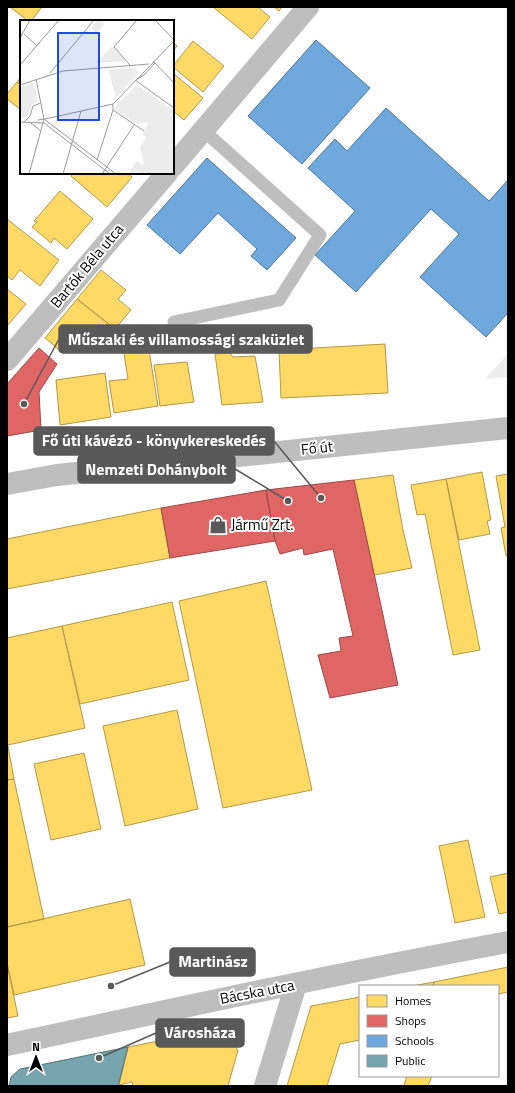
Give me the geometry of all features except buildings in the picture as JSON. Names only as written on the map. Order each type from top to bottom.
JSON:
[{"type":"street","points":[[174,165],[308,7]]},
{"type":"street","name":"Bartók Béla utca","points":[[7,360],[166,174]]},
{"type":"street","name":"Fő út","points":[[7,484],[57,475],[508,428]]},
{"type":"street","name":"Bácska utca","points":[[7,1045],[251,992],[508,942]]},
{"type":"street","points":[[265,1086],[296,984]]},
{"type":"lane","points":[[174,322],[279,300],[320,235],[203,130]]},
{"type":"shaded area","points":[[508,354],[508,377],[485,379]]},
{"type":"place","name":"Műszaki és villamossági szaküzlet","points":[[24,404]]},
{"type":"place","name":"Fő úti kávézó - könyvkereskedés","points":[[321,498]]},
{"type":"place","name":"Nemzeti Dohánybolt","points":[[288,501]]},
{"type":"place","name":"Jármű Zrt.","points":[[218,525]]},
{"type":"place","name":"Martinász","points":[[111,986]]},
{"type":"place","name":"Városháza","points":[[99,1058]]}]
